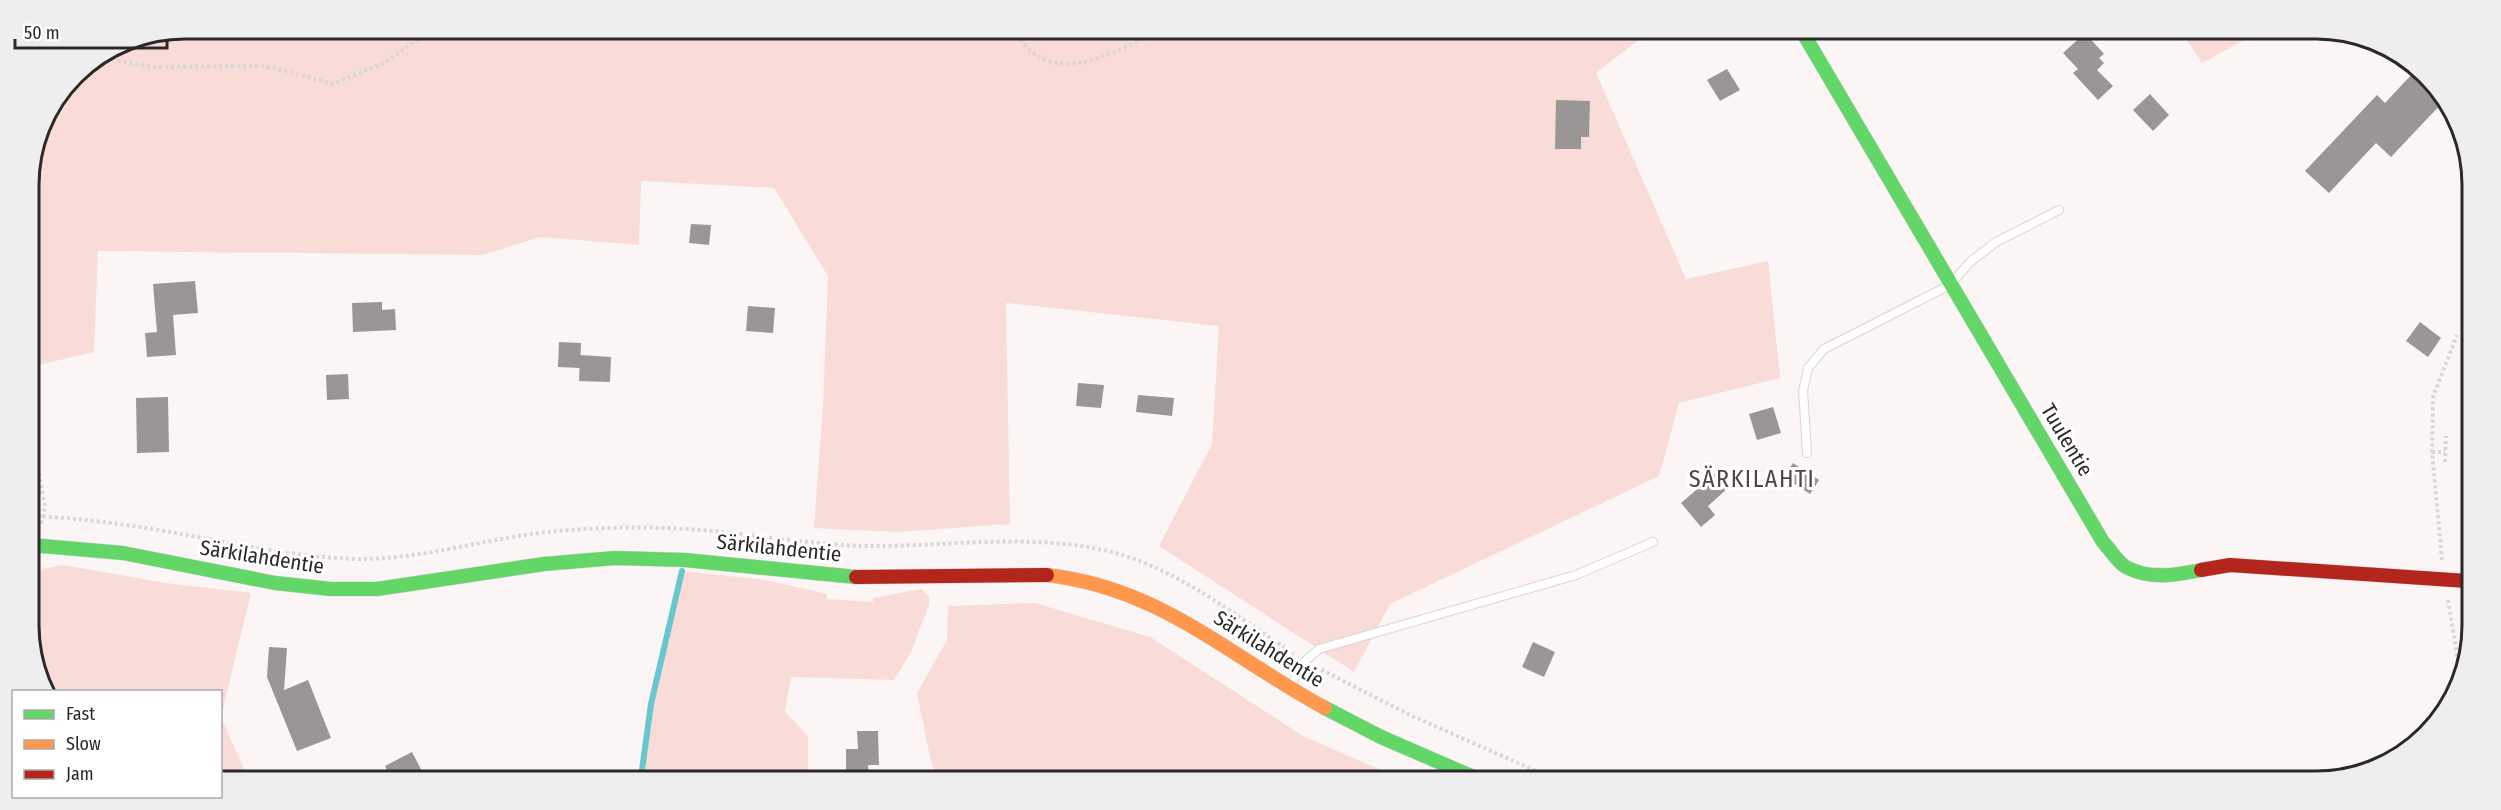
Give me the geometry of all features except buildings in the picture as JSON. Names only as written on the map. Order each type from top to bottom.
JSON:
[{"type":"street","name":"Tuulentie","points":[[1806,39],[2103,543],[2124,566],[2147,574],[2168,576],[2230,565],[2462,581]]},
{"type":"street","name":"Särkilahdentie","points":[[39,545],[98,549],[265,582],[323,589],[364,590],[546,564],[620,558],[680,559],[800,573],[868,578],[1030,573],[1061,576],[1096,582],[1143,600],[1211,636],[1289,688],[1360,726],[1460,771]]},
{"type":"lane","points":[[1807,453],[1803,392],[1808,368],[1824,349],[1950,285],[1970,262],[1996,242],[2059,210]]},
{"type":"lane","points":[[1289,688],[1305,661],[1319,649],[1576,575],[1653,542]]},
{"type":"path","points":[[112,59],[152,67],[266,66],[333,84],[386,62],[418,39]]},
{"type":"path","points":[[1020,39],[1038,57],[1066,65],[1102,57],[1141,39]]},
{"type":"path","points":[[2457,335],[2433,397],[2432,452],[2444,580],[2458,657]]},
{"type":"path","points":[[2445,462],[2446,436]]},
{"type":"path","points":[[2432,452],[2445,452]]},
{"type":"path","points":[[39,475],[45,506],[42,516]]},
{"type":"path","points":[[680,529],[680,537]]},
{"type":"path","points":[[722,532],[722,541]]},
{"type":"shaded area","points":[[176,39],[1640,39],[1596,73],[1686,279],[1768,261],[1780,378],[1679,403],[1659,476],[1390,604],[1354,672],[1159,546],[1212,444],[1219,326],[1006,303],[1010,524],[896,532],[814,528],[823,405],[828,276],[774,188],[641,181],[639,245],[540,237],[483,255],[98,251],[94,352],[39,365],[40,166],[50,129],[75,89],[89,75],[121,54],[157,42]]},
{"type":"shaded area","points":[[2186,39],[2246,39],[2202,63]]},
{"type":"shaded area","points":[[63,565],[166,583],[251,593],[222,713],[222,690],[55,690],[44,662],[39,634],[39,578],[42,569]]},
{"type":"shaded area","points":[[682,571],[766,580],[827,594],[827,599],[873,602],[873,598],[921,589],[929,597],[929,605],[911,652],[894,680],[791,677],[785,712],[808,736],[808,771],[642,771],[651,704]]},
{"type":"shaded area","points":[[1035,603],[1150,637],[1305,737],[1384,771],[935,771],[931,762],[917,693],[947,640],[948,606]]},
{"type":"shaded area","points":[[222,719],[245,771],[222,771]]},
{"type":"waterway","points":[[642,771],[651,704],[682,571]]},
{"type":"traffic: fast","points":[[1807,39],[2103,542],[2126,567],[2144,574],[2163,575],[2201,570]]},
{"type":"traffic: fast","points":[[39,546],[123,553],[275,583],[331,589],[377,589],[544,564],[615,558],[685,560],[856,577]]},
{"type":"traffic: fast","points":[[1325,708],[1381,737],[1460,771]]},
{"type":"traffic: slow","points":[[1047,575],[1088,582],[1160,609],[1325,708]]},
{"type":"traffic: jam","points":[[2201,570],[2230,565],[2462,581]]},
{"type":"traffic: jam","points":[[856,577],[1047,575]]},
{"type":"district","name":"SÄRKILAHTI","points":[[1752,479]]}]
